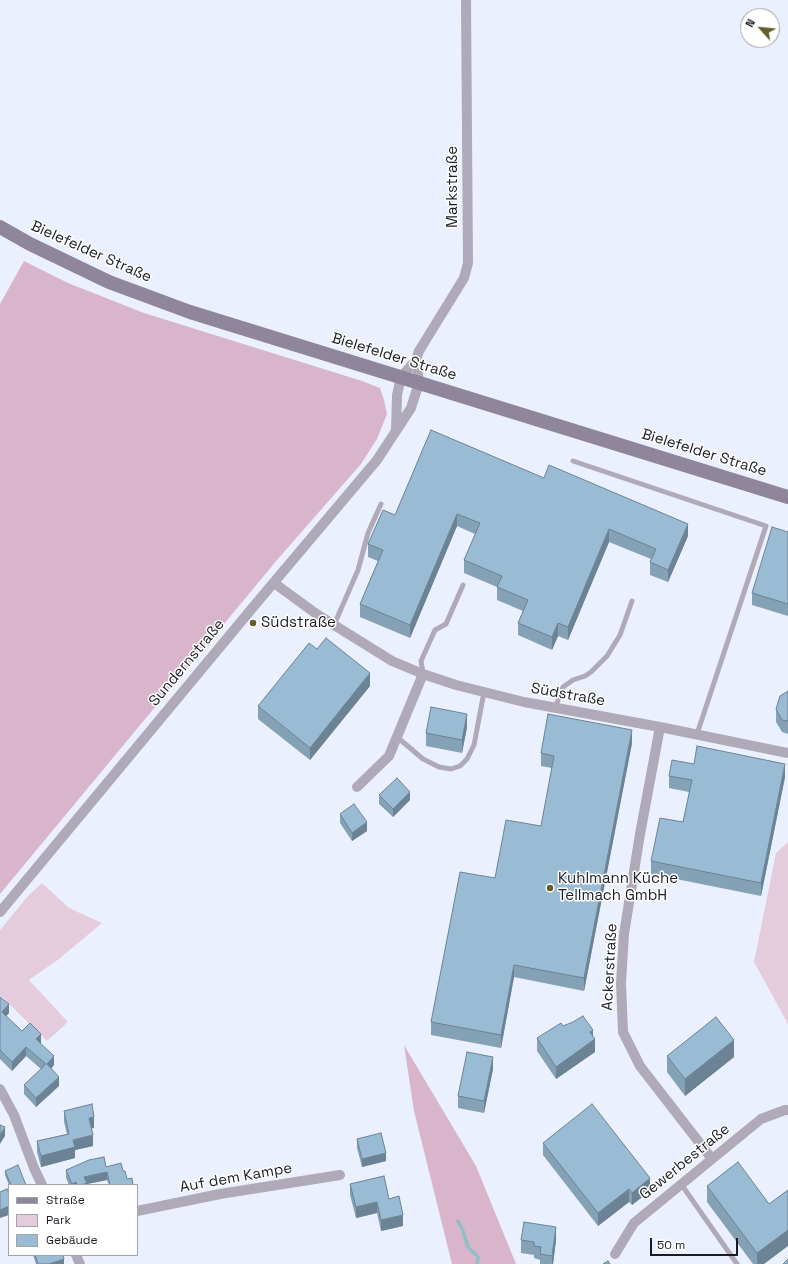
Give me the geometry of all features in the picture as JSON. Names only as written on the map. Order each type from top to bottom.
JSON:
[{"type":"main road","name":"Bielefelder Straße","points":[[0,227],[30,244],[108,282],[190,312],[788,497]]},
{"type":"street","name":"Markstraße","points":[[401,377],[416,360],[419,351],[464,278],[468,263],[466,0]]},
{"type":"street","points":[[416,360],[419,383]]},
{"type":"street","points":[[396,431],[397,395],[401,377]]},
{"type":"street","name":"Sundernstraße","points":[[0,912],[377,460],[411,408],[419,383]]},
{"type":"street","name":"Südstraße","points":[[274,583],[334,625],[392,661],[423,674],[456,685],[524,702],[698,734],[788,754]]},
{"type":"street","points":[[357,787],[389,756],[423,674]]},
{"type":"street","name":"Ackerstraße","points":[[660,727],[640,834],[624,934],[621,983],[622,1032],[640,1066],[712,1159]]},
{"type":"street","points":[[0,1089],[14,1115],[42,1184]]},
{"type":"street","name":"Gewerbestraße","points":[[615,1254],[634,1223],[761,1118],[788,1110]]},
{"type":"street","name":"Auf dem Kampe","points":[[138,1211],[220,1194],[340,1175]]},
{"type":"lane","points":[[573,461],[774,529]]},
{"type":"lane","points":[[334,625],[358,570],[368,533],[381,504]]},
{"type":"lane","points":[[698,734],[766,526]]},
{"type":"lane","points":[[423,674],[421,661],[435,630],[446,624],[463,584]]},
{"type":"lane","points":[[555,708],[563,687],[572,680],[585,676],[591,672],[607,656],[620,635],[632,601]]},
{"type":"lane","points":[[397,737],[423,759],[439,767],[451,769],[460,766],[467,759],[474,745],[484,692]]},
{"type":"lane","points":[[681,1184],[737,1264]]},
{"type":"green space","points":[[788,842],[788,1024],[754,962],[776,853]]},
{"type":"green space","points":[[42,883],[69,908],[102,923],[59,959],[29,980],[68,1022],[47,1041],[0,995],[0,930],[28,896]]},
{"type":"shaded area","points":[[24,261],[68,283],[144,313],[362,381],[380,388],[387,414],[377,439],[361,464],[277,560],[0,894],[0,304]]},
{"type":"shaded area","points":[[404,1045],[476,1166],[516,1264],[452,1264],[414,1111]]},
{"type":"building","points":[[431,430],[544,478],[549,465],[688,524],[668,570],[650,562],[656,549],[609,529],[568,627],[558,623],[552,637],[518,623],[528,600],[497,587],[502,576],[464,560],[480,523],[457,514],[410,625],[360,604],[383,550],[368,544],[383,510],[395,515]]},
{"type":"building","points":[[772,527],[788,532],[788,604],[752,593]]},
{"type":"building","points":[[326,638],[370,673],[310,748],[258,706],[309,643],[317,649]]},
{"type":"building","points":[[788,691],[788,721],[782,720],[776,709],[780,696]]},
{"type":"building","points":[[431,707],[467,714],[462,740],[426,733]]},
{"type":"building","name":"Kuhlmann Küche Tellmach GmbH","points":[[548,714],[632,730],[584,978],[514,965],[501,1035],[431,1022],[460,872],[495,878],[506,820],[541,826],[554,756],[541,753]]},
{"type":"building","points":[[697,746],[785,764],[761,883],[651,861],[660,818],[683,822],[692,780],[669,776],[672,760],[694,764]]},
{"type":"building","points":[[397,778],[410,792],[393,809],[379,795]]},
{"type":"building","points":[[354,804],[367,822],[352,833],[340,814]]},
{"type":"building","points":[[0,997],[9,1004],[2,1012],[22,1031],[30,1023],[41,1034],[36,1039],[54,1056],[47,1064],[59,1077],[36,1098],[24,1085],[46,1064],[26,1047],[12,1062],[0,1050]]},
{"type":"building","points":[[583,1016],[593,1030],[590,1032],[595,1039],[556,1067],[537,1038],[561,1023],[563,1026]]},
{"type":"building","points":[[716,1017],[734,1040],[685,1079],[667,1056]]},
{"type":"building","points":[[467,1052],[493,1057],[484,1101],[458,1096]]},
{"type":"building","points":[[92,1104],[94,1117],[89,1118],[93,1135],[73,1140],[75,1147],[41,1156],[37,1141],[69,1134],[64,1111]]},
{"type":"building","points":[[592,1104],[650,1178],[632,1193],[629,1189],[598,1213],[543,1143]]},
{"type":"building","points":[[0,1125],[5,1127],[0,1135]]},
{"type":"building","points":[[381,1133],[386,1153],[362,1159],[357,1139]]},
{"type":"building","points":[[104,1157],[106,1167],[121,1163],[127,1179],[132,1178],[133,1184],[110,1184],[107,1172],[84,1177],[87,1183],[77,1184],[76,1182],[72,1184],[66,1170],[89,1160]]},
{"type":"building","points":[[738,1162],[769,1204],[788,1190],[788,1230],[757,1253],[707,1186]]},
{"type":"building","points":[[18,1165],[26,1184],[11,1184],[5,1171]]},
{"type":"building","points":[[384,1176],[389,1199],[399,1196],[403,1215],[381,1220],[377,1202],[356,1207],[350,1184]]},
{"type":"building","points":[[7,1189],[8,1191],[8,1206],[0,1210],[0,1192]]},
{"type":"building","points":[[524,1222],[556,1227],[552,1256],[540,1254],[541,1247],[534,1246],[534,1242],[521,1240]]},
{"type":"building","points":[[35,1256],[63,1256],[64,1259],[49,1264],[38,1264]]},
{"type":"building","points":[[788,1259],[788,1264],[783,1264]]},
{"type":"building","points":[[608,1261],[610,1264],[603,1264]]},
{"type":"waterway","points":[[458,1221],[468,1247],[478,1257],[477,1264]]},
{"type":"place","name":"Südstraße","points":[[253,623]]},
{"type":"place","name":"Kuhlmann Küche Tellmach GmbH","points":[[550,888]]}]
